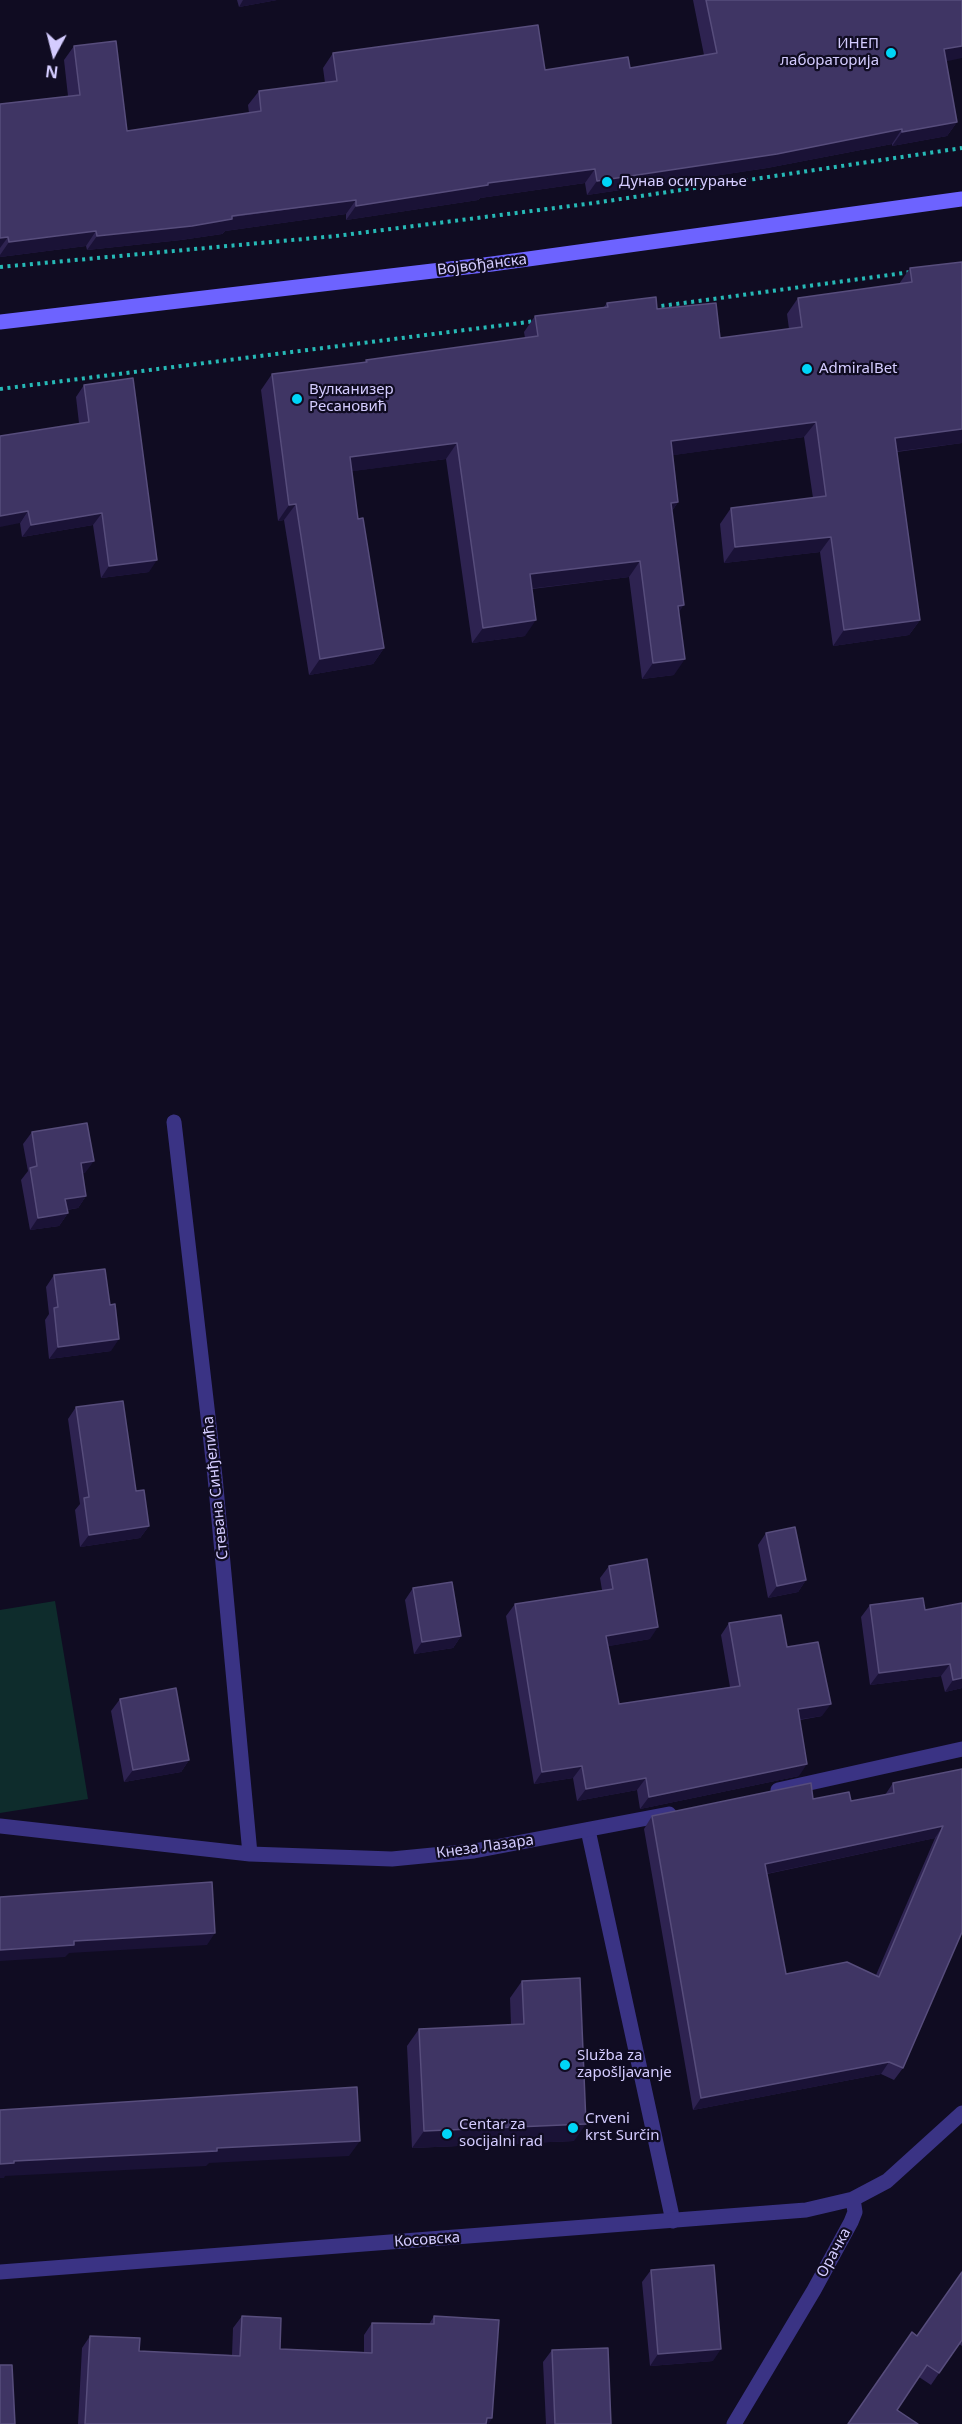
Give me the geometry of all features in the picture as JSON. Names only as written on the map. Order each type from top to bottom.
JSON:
[{"type":"main road","name":"Војвођанска","points":[[0,322],[492,264],[962,199]]},
{"type":"street","name":"Стевана Синђелића","points":[[174,1122],[215,1477],[250,1854]]},
{"type":"street","points":[[760,1795],[962,1749]]},
{"type":"street","name":"Кнеза Лазара","points":[[0,1826],[250,1854],[392,1858],[474,1851],[680,1811]]},
{"type":"street","points":[[588,1830],[673,2221]]},
{"type":"street","points":[[853,2199],[887,2181],[962,2113]]},
{"type":"street","name":"Косовска","points":[[0,2272],[806,2210],[853,2199]]},
{"type":"street","name":"Орачка","points":[[734,2424],[851,2222],[855,2212],[853,2199]]},
{"type":"path","points":[[0,267],[347,234],[594,203],[962,148]]},
{"type":"path","points":[[650,307],[916,272]]},
{"type":"path","points":[[0,389],[543,320]]},
{"type":"green space","points":[[55,1601],[88,1799],[0,1813],[0,1610]]},
{"type":"building","points":[[706,0],[962,0],[962,46],[944,49],[957,122],[902,132],[902,129],[777,154],[597,181],[595,169],[488,183],[488,185],[356,206],[356,200],[232,216],[232,219],[192,226],[97,236],[96,231],[9,242],[8,237],[0,238],[0,104],[80,95],[74,46],[116,41],[127,131],[261,111],[259,91],[337,81],[333,53],[538,25],[545,70],[628,57],[630,68],[717,53]]},
{"type":"building","points":[[962,262],[962,429],[895,438],[920,620],[844,630],[831,537],[735,547],[731,508],[826,496],[816,422],[671,441],[678,502],[671,503],[684,605],[678,606],[685,659],[653,663],[640,561],[530,574],[536,620],[483,628],[457,443],[350,457],[358,519],[363,518],[384,648],[320,659],[296,504],[289,505],[272,374],[538,336],[535,316],[608,307],[607,303],[656,297],[657,309],[716,303],[720,338],[802,327],[798,298],[912,282],[910,268]]},
{"type":"building","points":[[133,378],[157,560],[109,566],[102,513],[31,525],[28,511],[0,516],[0,436],[89,422],[84,385]]},
{"type":"building","points":[[87,1123],[94,1161],[81,1163],[86,1196],[65,1199],[68,1213],[38,1218],[30,1168],[37,1166],[32,1132]]},
{"type":"building","points":[[105,1269],[110,1305],[115,1304],[119,1339],[58,1347],[54,1308],[58,1307],[54,1275]]},
{"type":"building","points":[[123,1401],[136,1491],[144,1490],[149,1526],[89,1535],[84,1498],[89,1497],[76,1407]]},
{"type":"building","points":[[795,1527],[806,1580],[777,1586],[766,1533]]},
{"type":"building","points":[[647,1559],[658,1627],[606,1636],[619,1704],[740,1686],[729,1623],[781,1615],[787,1647],[818,1642],[831,1704],[798,1709],[807,1764],[649,1797],[646,1778],[586,1789],[582,1766],[542,1772],[515,1604],[613,1589],[609,1566]]},
{"type":"building","points":[[452,1582],[461,1636],[422,1642],[413,1588]]},
{"type":"building","points":[[923,1598],[925,1610],[962,1603],[962,1678],[953,1680],[950,1664],[879,1673],[870,1605]]},
{"type":"building","points":[[176,1688],[189,1760],[133,1770],[120,1699]]},
{"type":"building","points":[[962,1769],[962,1932],[903,2068],[889,2062],[701,2098],[652,1816],[811,1783],[813,1799],[849,1792],[851,1801],[894,1793],[893,1783]],"holes":[[[943,1826],[879,1977],[847,1962],[786,1974],[765,1864]]]},
{"type":"building","points":[[212,1882],[215,1933],[74,1941],[74,1945],[0,1950],[0,1897]]},
{"type":"building","points":[[580,1978],[586,2124],[424,2131],[419,2029],[524,2024],[522,1981]]},
{"type":"building","points":[[357,2087],[360,2141],[217,2148],[217,2151],[14,2161],[14,2163],[0,2164],[0,2110]]},
{"type":"building","points":[[714,2265],[721,2349],[658,2354],[651,2270]]},
{"type":"building","points":[[962,2272],[962,2340],[939,2373],[927,2365],[897,2410],[918,2424],[848,2424],[912,2332],[917,2336]]},
{"type":"building","points":[[242,2316],[281,2318],[280,2349],[372,2353],[372,2323],[434,2324],[434,2316],[499,2320],[492,2418],[487,2418],[486,2424],[85,2424],[90,2336],[140,2338],[139,2351],[240,2356]]},
{"type":"building","points":[[608,2348],[611,2424],[555,2424],[552,2350]]},
{"type":"building","points":[[0,2365],[12,2365],[15,2424],[0,2424]]},
{"type":"place","name":"ИНЕП лабораторија","points":[[891,53]]},
{"type":"place","name":"Дунав осигурање","points":[[607,182]]},
{"type":"place","name":"AdmiralBet","points":[[807,369]]},
{"type":"place","name":"Вулканизер Ресановић","points":[[297,399]]},
{"type":"place","name":"Služba za zapošljavanje","points":[[565,2065]]},
{"type":"place","name":"Crveni krst Surčin","points":[[573,2128]]},
{"type":"place","name":"Centar za socijalni rad","points":[[447,2134]]}]
